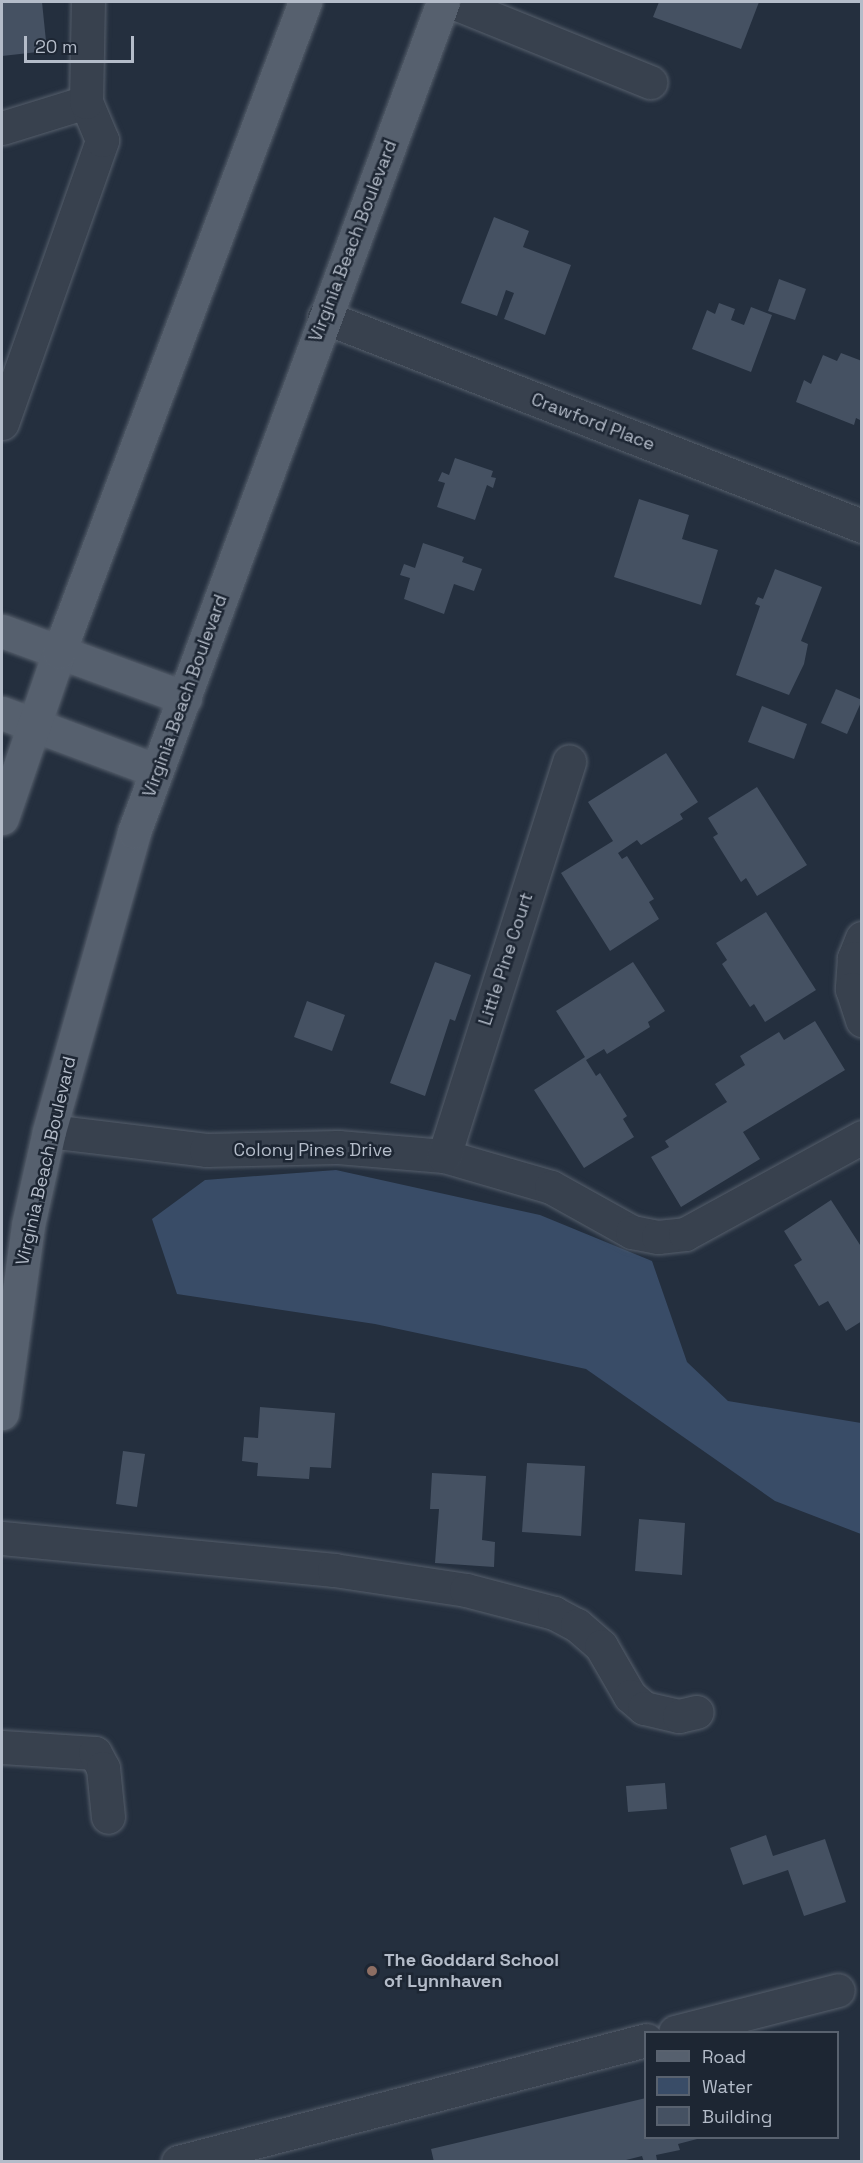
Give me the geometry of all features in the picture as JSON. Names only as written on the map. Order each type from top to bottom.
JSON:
[{"type":"main road","points":[[2,818],[32,725],[59,652],[305,2]]},
{"type":"main road","name":"Virginia Beach Boulevard","points":[[2,1413],[28,1225],[49,1131],[96,955],[134,832],[443,2]]},
{"type":"main road","points":[[2,631],[185,698]]},
{"type":"main road","points":[[2,714],[158,771]]},
{"type":"street","points":[[2,423],[102,140],[86,102],[88,2]]},
{"type":"street","points":[[452,2],[650,82]]},
{"type":"street","points":[[2,128],[86,102]]},
{"type":"street","name":"Crawford Place","points":[[324,317],[861,526]]},
{"type":"street","name":"Little Pine Court","points":[[444,1156],[569,761]]},
{"type":"street","points":[[861,938],[854,958],[852,989],[861,1020]]},
{"type":"street","name":"Colony Pines Drive","points":[[49,1131],[206,1150],[338,1147],[444,1156],[551,1187],[632,1232],[658,1237],[685,1234],[861,1137]]},
{"type":"street","points":[[2,1538],[334,1570],[466,1590],[554,1613],[577,1625],[601,1646],[630,1696],[644,1707],[661,1715],[697,1712]]},
{"type":"street","points":[[2,1747],[95,1753],[103,1768],[108,1817]]},
{"type":"street","points":[[679,2031],[838,1990]]},
{"type":"street","points":[[178,2162],[644,2040]]},
{"type":"water","points":[[336,1170],[540,1215],[652,1261],[687,1362],[728,1401],[861,1423],[861,1534],[775,1501],[586,1369],[375,1324],[177,1294],[152,1219],[205,1180]]},
{"type":"building","points":[[2,2],[42,2],[47,51],[2,56]]},
{"type":"building","points":[[659,2],[759,2],[741,49],[653,17]]},
{"type":"building","points":[[494,217],[529,231],[523,247],[571,265],[545,335],[504,319],[514,293],[506,290],[497,316],[461,303]]},
{"type":"building","points":[[779,279],[806,289],[795,320],[768,311]]},
{"type":"building","points":[[719,303],[735,309],[731,320],[744,325],[751,307],[772,315],[751,372],[692,349],[707,310],[715,314]]},
{"type":"building","points":[[841,353],[862,361],[862,421],[856,418],[854,425],[796,402],[804,380],[811,384],[823,355],[837,361]]},
{"type":"building","points":[[455,458],[493,471],[491,477],[496,478],[493,488],[487,485],[475,520],[437,507],[445,483],[438,481],[442,472],[449,475]]},
{"type":"building","points":[[639,499],[689,515],[682,539],[718,550],[701,605],[614,577]]},
{"type":"building","points":[[423,543],[464,557],[462,562],[482,569],[474,591],[454,584],[444,614],[404,599],[410,578],[400,575],[404,564],[415,568]]},
{"type":"building","points":[[775,569],[822,587],[801,641],[808,644],[804,664],[789,695],[736,675],[760,606],[755,604],[758,597],[763,599]]},
{"type":"building","points":[[836,689],[862,700],[847,734],[821,723]]},
{"type":"building","points":[[762,706],[807,724],[794,759],[748,742]]},
{"type":"building","points":[[666,753],[698,802],[680,814],[683,819],[641,845],[637,840],[618,853],[622,859],[627,856],[654,899],[649,902],[659,919],[610,951],[561,873],[613,841],[588,802]]},
{"type":"building","points":[[757,787],[807,865],[757,896],[746,878],[741,882],[713,837],[718,834],[708,818]]},
{"type":"building","points":[[766,912],[816,990],[765,1022],[754,1004],[750,1007],[722,964],[727,960],[716,943]]},
{"type":"building","points":[[435,962],[471,975],[455,1021],[450,1019],[425,1096],[390,1083]]},
{"type":"building","points":[[633,962],[665,1011],[648,1022],[650,1027],[607,1054],[604,1049],[586,1060],[596,1076],[600,1073],[627,1116],[623,1119],[634,1137],[584,1168],[534,1090],[585,1057],[556,1011]]},
{"type":"building","points":[[307,1001],[345,1015],[332,1051],[294,1037]]},
{"type":"building","points":[[815,1021],[845,1070],[743,1132],[760,1159],[681,1207],[651,1157],[669,1147],[665,1141],[727,1102],[715,1084],[745,1065],[740,1056],[779,1032],[784,1040]]},
{"type":"building","points":[[831,1200],[862,1248],[862,1321],[846,1331],[828,1301],[819,1306],[794,1265],[802,1260],[784,1231]]},
{"type":"building","points":[[260,1407],[335,1413],[331,1468],[310,1467],[309,1479],[257,1476],[258,1463],[242,1461],[244,1437],[258,1438]]},
{"type":"building","points":[[123,1451],[145,1454],[137,1507],[116,1504]]},
{"type":"building","points":[[527,1463],[585,1466],[581,1536],[522,1532]]},
{"type":"building","points":[[432,1473],[486,1476],[482,1540],[495,1542],[494,1567],[435,1563],[439,1509],[430,1509]]},
{"type":"building","points":[[639,1519],[685,1523],[682,1575],[635,1571]]},
{"type":"building","points":[[665,1783],[667,1809],[628,1812],[626,1786]]},
{"type":"building","points":[[766,1835],[773,1856],[825,1839],[846,1902],[804,1916],[788,1870],[743,1885],[730,1848]]},
{"type":"building","points":[[644,2098],[644,2139],[697,2139],[678,2144],[680,2150],[656,2155],[657,2160],[653,2162],[644,2162],[642,2156],[618,2162],[434,2162],[431,2149]]},
{"type":"place","name":"The Goddard School of Lynnhaven","points":[[372,1971]]}]
